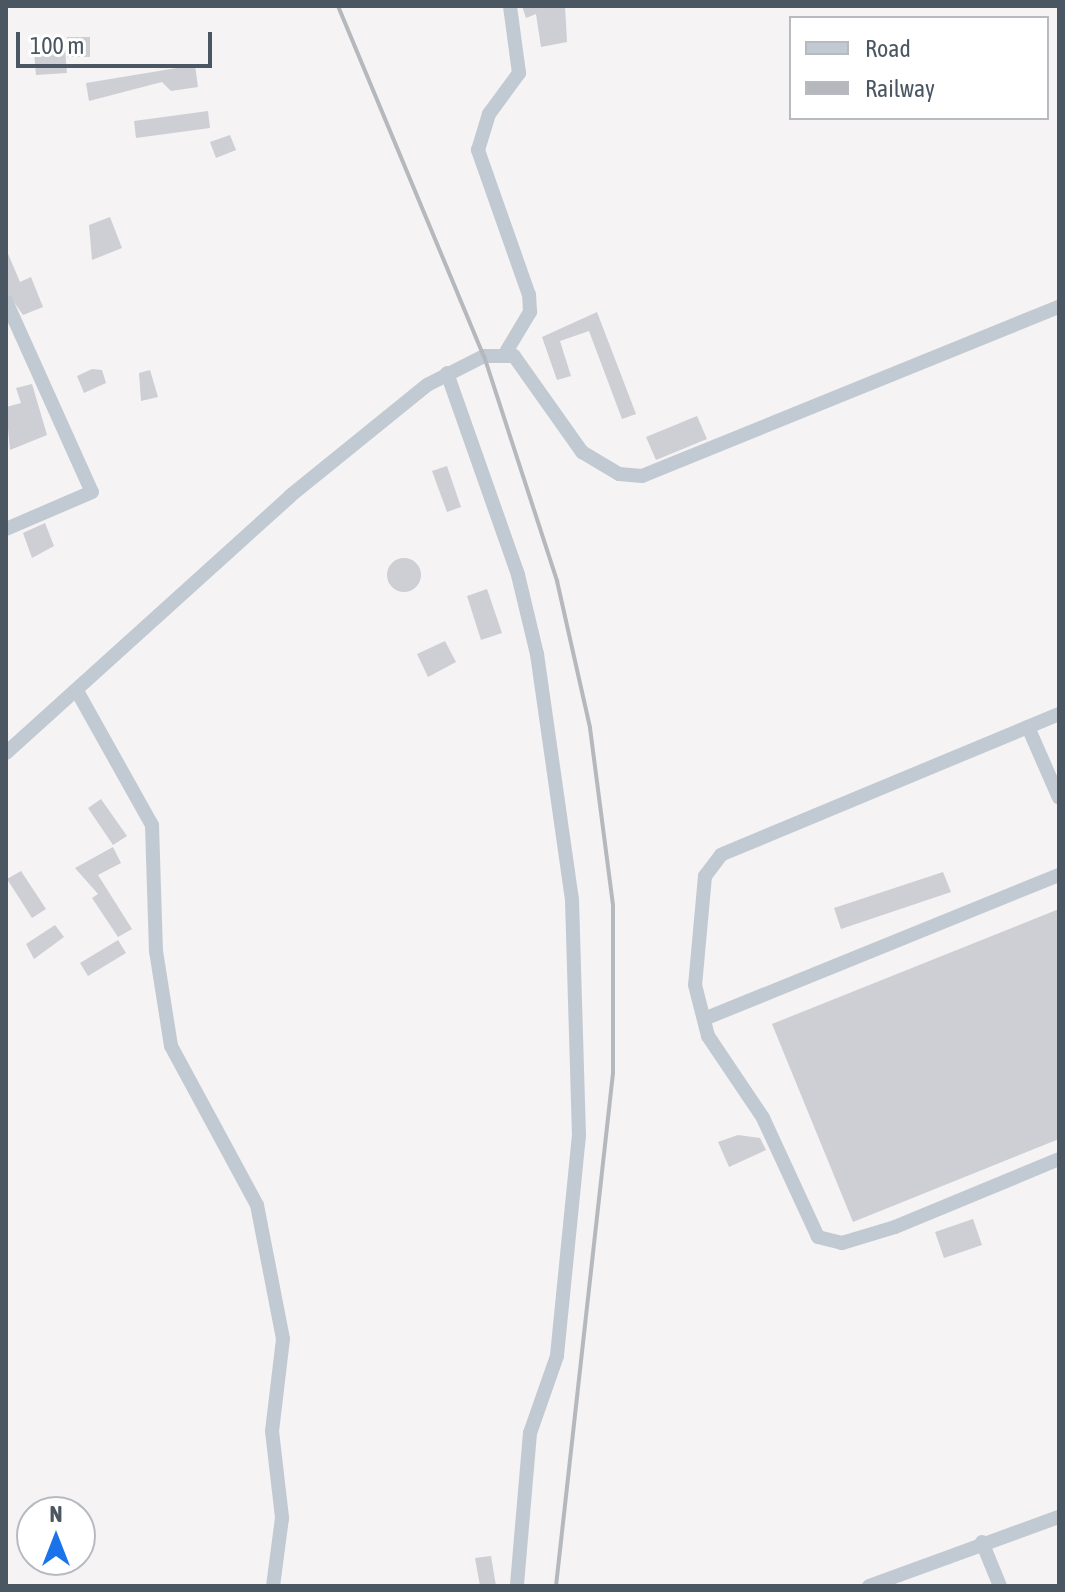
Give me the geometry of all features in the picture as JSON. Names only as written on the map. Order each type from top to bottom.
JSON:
[{"type":"street","points":[[6,753],[290,496],[447,373],[506,352],[527,321],[529,295],[478,150],[489,114],[519,73],[510,6]]},
{"type":"street","points":[[6,301],[92,492],[6,529]]},
{"type":"street","points":[[506,352],[544,389],[582,452],[619,474],[642,476],[1059,307]]},
{"type":"street","points":[[447,373],[518,575],[537,654],[572,900],[579,1135],[557,1356],[530,1433],[517,1586]]},
{"type":"street","points":[[77,691],[152,825],[156,951],[171,1046],[257,1205],[283,1339],[272,1431],[282,1518],[273,1586]]},
{"type":"street","points":[[1059,714],[721,855],[705,876],[699,906],[695,985],[704,1019],[763,1118],[818,1237],[842,1243],[895,1227],[1059,1159]]},
{"type":"street","points":[[1028,727],[1059,798]]},
{"type":"street","points":[[704,1019],[1059,875]]},
{"type":"street","points":[[869,1586],[982,1542],[1059,1517]]},
{"type":"street","points":[[982,1542],[1000,1586]]},
{"type":"building","points":[[522,6],[565,6],[567,42],[541,47],[536,14],[526,18]]},
{"type":"building","points":[[67,37],[90,37],[90,57],[67,57]]},
{"type":"building","points":[[65,49],[67,73],[36,75],[34,52]]},
{"type":"building","points":[[195,65],[198,87],[171,91],[162,82],[89,101],[86,83]]},
{"type":"building","points":[[208,111],[210,128],[136,138],[134,121]]},
{"type":"building","points":[[230,135],[236,150],[216,158],[210,142]]},
{"type":"building","points":[[110,217],[122,248],[92,260],[89,225]]},
{"type":"building","points":[[6,249],[20,282],[31,277],[43,307],[23,315],[6,291]]},
{"type":"building","points":[[597,312],[636,414],[622,419],[589,331],[560,341],[571,376],[557,380],[542,337]]},
{"type":"building","points":[[92,369],[102,370],[106,383],[84,393],[77,376]]},
{"type":"building","points":[[150,370],[158,397],[141,401],[139,373]]},
{"type":"building","points":[[32,384],[47,435],[10,450],[6,407],[21,403],[16,388]]},
{"type":"building","points":[[697,416],[707,439],[656,460],[646,437]]},
{"type":"building","points":[[447,466],[461,507],[447,512],[432,471]]},
{"type":"building","points":[[45,523],[54,546],[32,558],[23,533]]},
{"type":"building","points":[[404,558],[416,563],[421,575],[416,587],[404,592],[392,587],[387,575],[392,563]]},
{"type":"building","points":[[487,589],[502,633],[481,640],[467,596]]},
{"type":"building","points":[[445,641],[456,662],[428,677],[417,654]]},
{"type":"building","points":[[101,799],[127,836],[113,845],[88,808]]},
{"type":"building","points":[[113,847],[121,863],[98,875],[132,929],[118,937],[92,898],[98,894],[75,868]]},
{"type":"building","points":[[21,871],[46,909],[32,918],[7,879]]},
{"type":"building","points":[[943,872],[951,892],[841,929],[834,908]]},
{"type":"building","points":[[1059,909],[1059,1139],[853,1222],[772,1024]]},
{"type":"building","points":[[55,925],[64,937],[34,959],[26,944]]},
{"type":"building","points":[[118,940],[126,953],[88,976],[80,963]]},
{"type":"building","points":[[738,1135],[760,1138],[766,1150],[729,1167],[718,1142]]},
{"type":"building","points":[[973,1219],[982,1245],[944,1258],[935,1232]]},
{"type":"building","points":[[491,1556],[496,1586],[480,1586],[475,1558]]},
{"type":"railway","points":[[338,6],[484,356],[557,581],[590,728],[613,906],[613,1073],[556,1586]]}]
